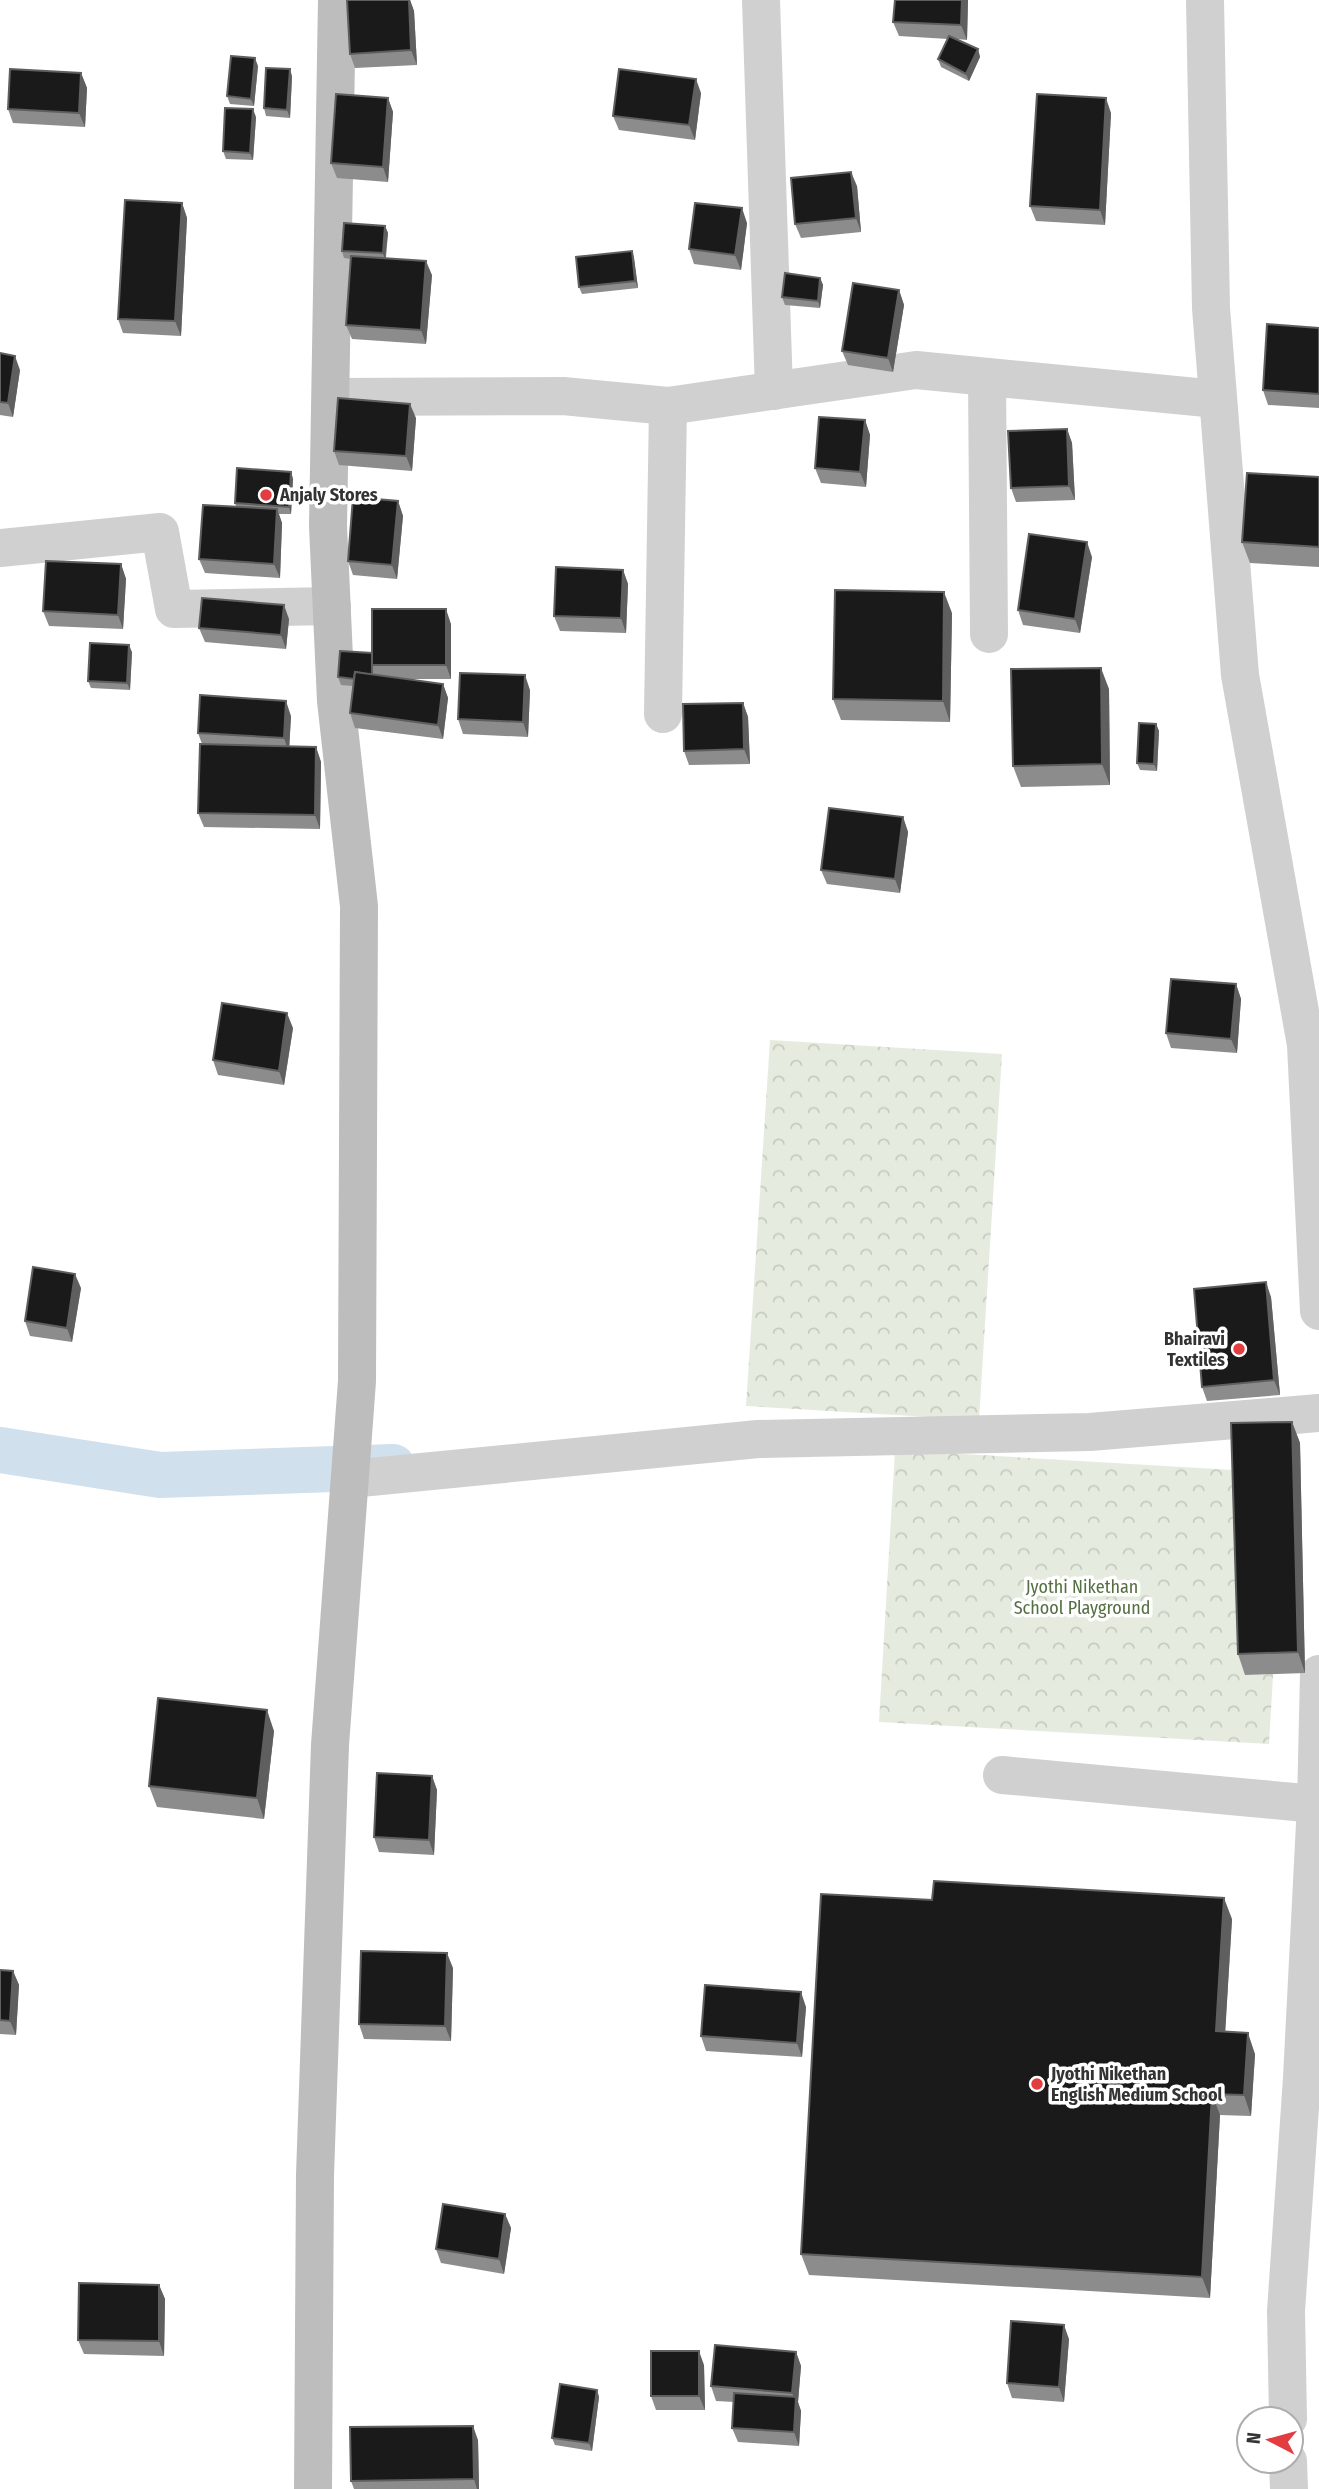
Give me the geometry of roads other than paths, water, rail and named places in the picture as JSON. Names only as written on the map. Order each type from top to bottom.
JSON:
[{"type":"street","points":[[313,2489],[315,2175],[328,1787],[356,1381],[359,906],[336,701],[328,526],[338,0]]},
{"type":"street","points":[[761,0],[774,391]]},
{"type":"street","points":[[1205,0],[1210,308],[1240,675],[1306,1045],[1319,1311]]},
{"type":"street","points":[[331,397],[563,396],[668,406],[916,370],[1217,399]]},
{"type":"street","points":[[987,377],[989,634]]},
{"type":"street","points":[[663,715],[668,406]]},
{"type":"street","points":[[0,548],[160,532],[174,609],[332,606]]},
{"type":"street","points":[[351,1468],[758,1439],[1090,1432],[1319,1413]]},
{"type":"street","points":[[1287,2405],[1286,2311],[1303,2078],[1316,1804],[1319,1674]]},
{"type":"street","points":[[1002,1775],[1316,1804]]},
{"type":"waterway","points":[[0,1450],[160,1475],[393,1467]]},
{"type":"place","name":"Anjaly Stores","points":[[266,495]]},
{"type":"place","name":"Bhairavi Textiles","points":[[1239,1349]]},
{"type":"place","name":"Jyothi Nikethan English Medium School","points":[[1037,2084]]},
{"type":"park label","name":"Jyothi Nikethan School Playground","points":[[1082,1597]]}]
